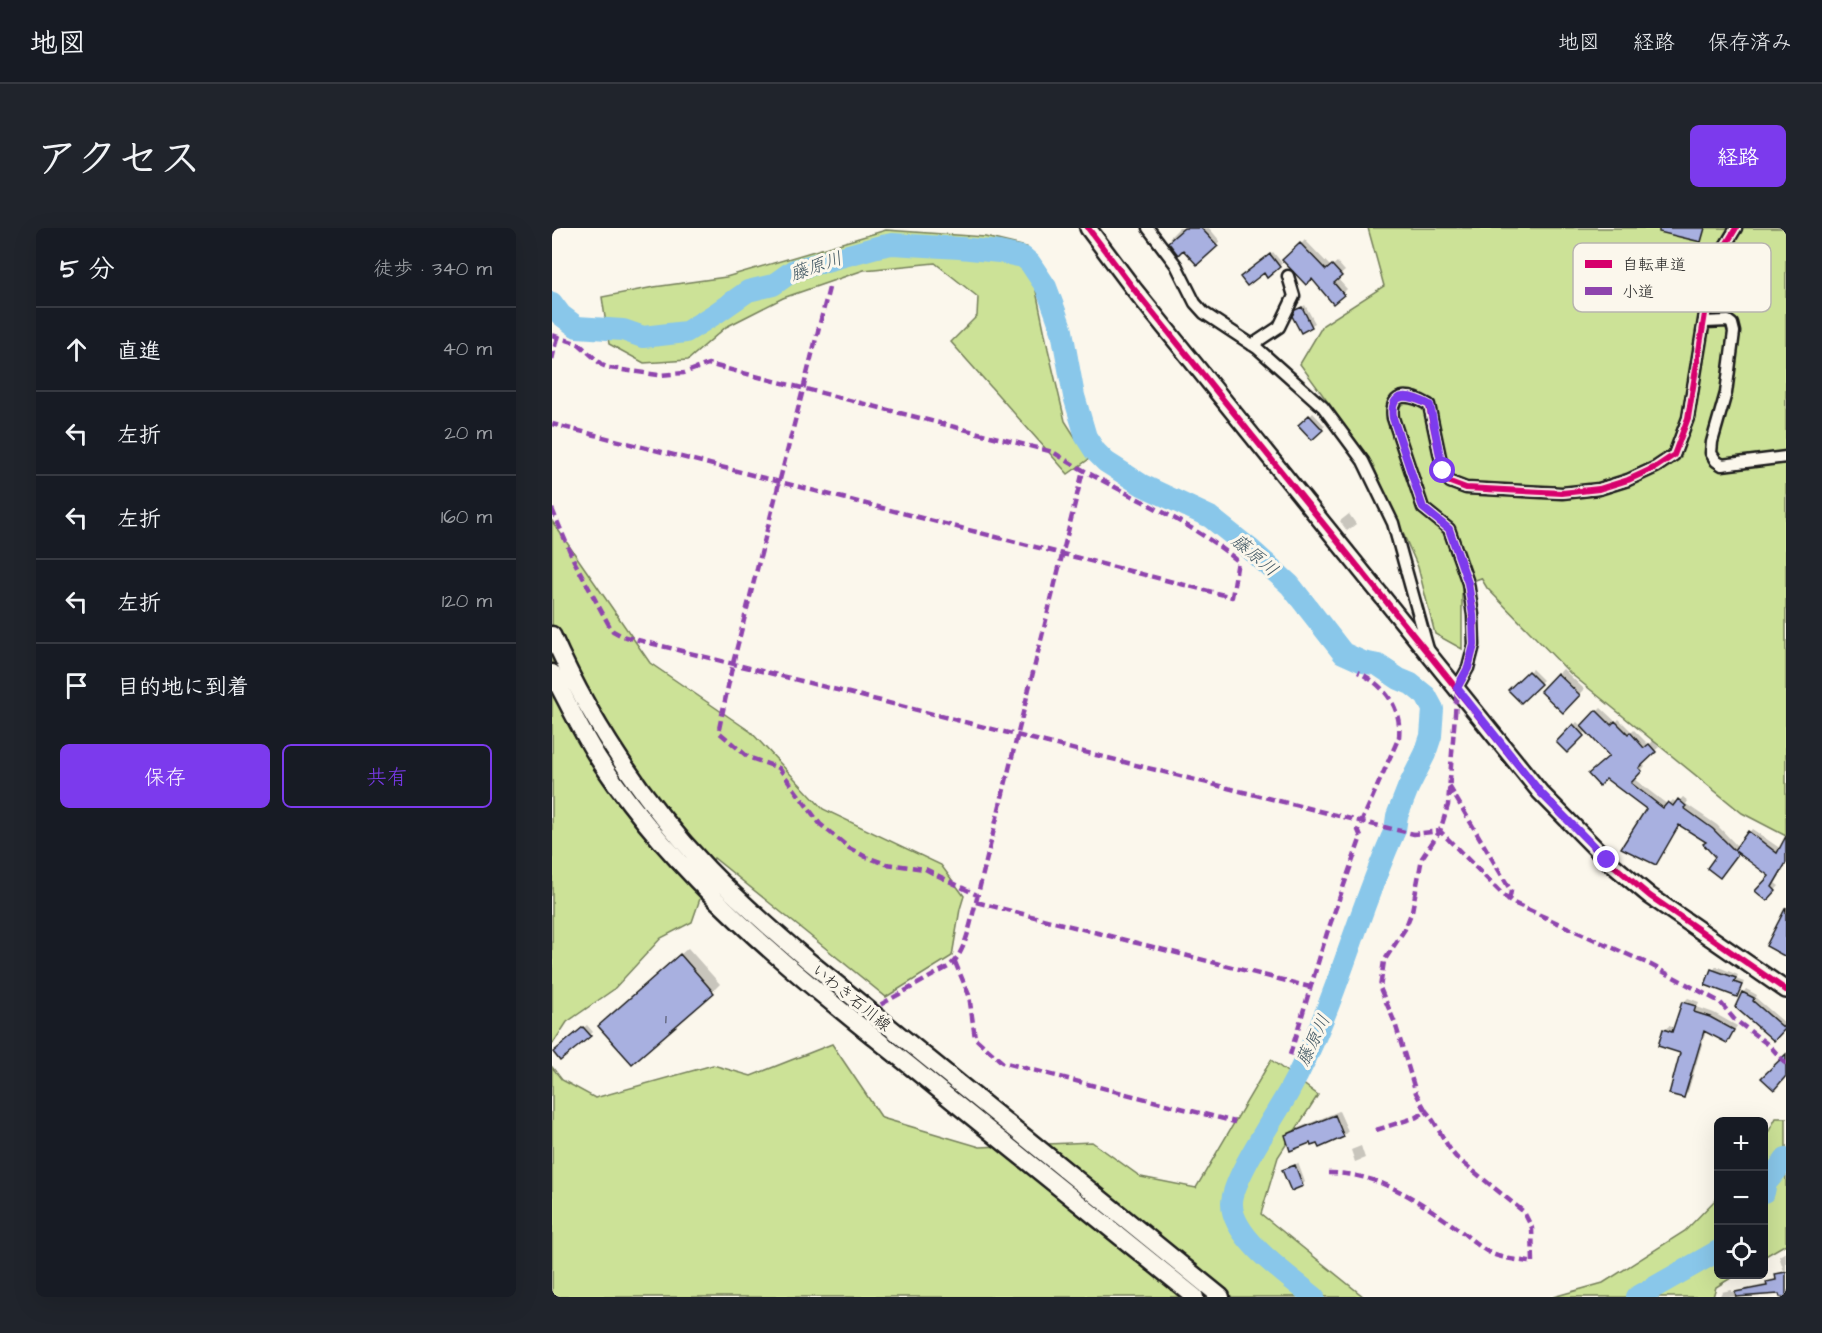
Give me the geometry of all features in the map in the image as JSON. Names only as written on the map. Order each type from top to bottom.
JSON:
[{"type":"main road","name":"いわき石川線","points":[[552,634],[571,677],[603,733],[638,786],[708,869],[753,913],[806,959],[1221,1297]]},
{"type":"main road","name":"いわき石川線","points":[[552,673],[601,763],[630,803],[692,875],[743,926],[856,1023],[1196,1297]]},
{"type":"street","points":[[1088,228],[1140,297],[1540,792],[1607,860],[1650,896],[1786,990]]},
{"type":"street","points":[[1148,228],[1176,265],[1195,303],[1204,313],[1252,345],[1323,407],[1363,461],[1393,524],[1429,652]]},
{"type":"street","points":[[1727,243],[1736,228]]},
{"type":"street","points":[[1252,345],[1279,327],[1294,296],[1288,276]]},
{"type":"street","points":[[1457,688],[1468,668],[1474,645],[1473,615],[1468,583],[1449,529],[1423,508],[1391,407],[1396,400],[1405,396],[1418,398],[1430,405],[1438,452],[1443,471],[1450,482],[1466,488],[1509,491],[1562,493],[1599,489],[1628,480],[1656,467],[1674,455],[1689,418],[1706,312]]},
{"type":"street","points":[[1705,322],[1728,321],[1732,324],[1734,332],[1726,393],[1712,442],[1712,453],[1716,461],[1722,465],[1786,457]]},
{"type":"green space","points":[[1368,228],[1786,228],[1786,836],[1742,813],[1570,673],[1487,588],[1481,578],[1462,585],[1462,649],[1435,634],[1418,567],[1371,461],[1300,364],[1323,325],[1384,286]]},
{"type":"green space","points":[[886,230],[985,237],[1027,247],[1065,421],[1089,459],[1068,474],[951,342],[977,316],[978,297],[935,263],[864,270],[783,298],[726,327],[688,360],[644,363],[609,344],[602,297],[726,277]]},
{"type":"green space","points":[[552,521],[650,663],[751,732],[823,809],[941,865],[964,896],[952,956],[886,997],[714,858],[692,922],[661,938],[613,990],[567,1022],[552,1045]]},
{"type":"green space","points":[[832,1044],[882,1118],[980,1147],[1092,1142],[1141,1177],[1196,1188],[1271,1060],[1318,1095],[1278,1157],[1261,1214],[1364,1297],[552,1297],[552,1067],[562,1080],[595,1098],[713,1065],[751,1076]]},
{"type":"green space","points":[[1776,1118],[1786,1118],[1786,1244],[1768,1255],[1768,1171],[1768,1133]]},
{"type":"green space","points":[[1714,1201],[1714,1279],[1729,1279],[1716,1287],[1713,1297],[1553,1297],[1603,1283],[1685,1231]]},
{"type":"building","points":[[1184,228],[1201,228],[1218,246],[1197,265],[1183,250],[1178,255],[1168,242]]},
{"type":"building","points":[[1659,228],[1705,228],[1701,242],[1659,232]]},
{"type":"building","points":[[1300,243],[1326,270],[1332,265],[1342,276],[1334,283],[1344,295],[1333,304],[1312,279],[1306,285],[1282,260]]},
{"type":"building","points":[[1270,254],[1280,267],[1267,278],[1264,273],[1247,286],[1240,277]]},
{"type":"building","points":[[1302,307],[1312,327],[1301,333],[1292,316],[1295,310]]},
{"type":"building","points":[[1309,415],[1323,430],[1312,440],[1298,425]]},
{"type":"building","points":[[1528,671],[1541,684],[1521,703],[1508,690]]},
{"type":"building","points":[[1557,673],[1580,695],[1563,713],[1540,691]]},
{"type":"building","points":[[1596,710],[1611,725],[1615,721],[1628,734],[1630,732],[1644,748],[1649,744],[1656,752],[1639,768],[1642,771],[1631,783],[1663,808],[1668,802],[1673,806],[1678,799],[1686,806],[1684,808],[1713,829],[1738,854],[1720,878],[1707,868],[1715,857],[1703,844],[1706,842],[1679,825],[1656,865],[1621,848],[1646,809],[1606,779],[1599,786],[1588,774],[1609,756],[1581,726]]},
{"type":"building","points":[[1573,724],[1584,736],[1567,753],[1556,742]]},
{"type":"building","points":[[1748,831],[1777,853],[1786,836],[1786,863],[1772,887],[1776,891],[1767,901],[1755,891],[1769,876],[1734,850]]},
{"type":"building","points":[[1786,907],[1786,957],[1766,946]]},
{"type":"building","points":[[680,954],[714,993],[632,1064],[598,1026]]},
{"type":"building","points":[[1711,969],[1736,978],[1734,982],[1742,985],[1737,997],[1705,985]]},
{"type":"building","points":[[1742,992],[1754,998],[1753,1001],[1785,1029],[1774,1041],[1735,1007]]},
{"type":"building","points":[[1682,1002],[1696,1006],[1694,1012],[1710,1017],[1734,1030],[1727,1043],[1704,1031],[1684,1098],[1669,1094],[1680,1053],[1658,1046],[1663,1029],[1672,1032]]},
{"type":"building","points":[[583,1027],[591,1036],[560,1061],[553,1052]]},
{"type":"building","points":[[1786,1054],[1786,1076],[1774,1090],[1761,1078]]},
{"type":"building","points":[[1335,1115],[1344,1137],[1319,1148],[1317,1144],[1311,1146],[1310,1143],[1290,1151],[1285,1135]]},
{"type":"building","points":[[1295,1165],[1303,1186],[1291,1191],[1282,1170]]},
{"type":"building","points":[[1786,1272],[1786,1297],[1780,1297],[1779,1294],[1736,1297],[1735,1292],[1767,1286],[1766,1282],[1776,1280],[1775,1274]]},
{"type":"waterway","name":"藤原川","points":[[552,303],[561,315],[577,327],[623,330],[643,337],[686,332],[748,291],[773,285],[794,270],[877,247],[892,244],[960,248],[1023,257],[1030,263],[1046,287],[1055,311],[1062,331],[1074,396],[1086,437],[1095,451],[1106,462],[1142,485],[1210,517],[1290,585],[1343,653],[1363,662],[1378,665],[1411,684],[1426,696],[1433,709],[1431,736],[1397,816],[1395,830],[1368,895],[1332,995],[1305,1060],[1246,1164],[1234,1193],[1232,1204],[1241,1230],[1264,1256],[1314,1297]]},
{"type":"waterway","name":"藤原川","points":[[1768,1181],[1786,1159]]},
{"type":"waterway","name":"藤原川","points":[[1637,1297],[1714,1253]]},
{"type":"marked path","points":[[829,288],[733,663],[719,729],[720,733],[748,757],[779,768],[820,824],[849,848],[886,864],[925,869],[977,895]]},
{"type":"marked path","points":[[552,335],[579,344],[602,365],[609,368],[659,375],[684,373],[708,364],[1053,452],[1194,530],[1238,561],[1232,597],[552,424]]},
{"type":"marked path","points":[[552,360],[557,337]]},
{"type":"marked path","points":[[869,1011],[948,967],[963,946],[976,902],[1083,471]]},
{"type":"marked path","points":[[552,509],[574,561],[609,625],[613,631],[622,636],[1371,824],[1414,834],[1440,831],[1509,901],[1651,965],[1720,1002],[1734,1019],[1770,1046],[1786,1064]]},
{"type":"marked path","points":[[1290,1055],[1327,933],[1361,837],[1358,830],[1399,737],[1398,716],[1389,698],[1376,683],[1358,672]]},
{"type":"marked path","points":[[1376,1130],[1417,1117],[1426,1111],[1416,1093],[1395,1023],[1380,988],[1384,961],[1405,929],[1412,911],[1422,858],[1440,831],[1448,805],[1457,688]]},
{"type":"marked path","points":[[1449,786],[1511,891],[1509,901]]},
{"type":"marked path","points":[[976,902],[1310,987]]},
{"type":"marked path","points":[[955,962],[969,995],[975,1038],[1002,1062],[1235,1122]]},
{"type":"marked path","points":[[1328,1173],[1364,1177],[1397,1190],[1429,1208],[1492,1254],[1533,1263],[1532,1228],[1524,1212],[1456,1157],[1426,1111]]},
{"type":"cycle path","points":[[1088,228],[1133,288],[1540,792],[1607,860],[1650,896],[1786,990]]},
{"type":"cycle path","points":[[1727,243],[1736,228]]},
{"type":"cycle path","points":[[1457,688],[1468,668],[1474,645],[1473,615],[1468,583],[1449,529],[1423,508],[1393,418],[1395,402],[1403,397],[1409,397],[1429,405],[1443,471],[1450,482],[1466,488],[1562,493],[1599,489],[1628,480],[1656,467],[1674,455],[1688,418],[1705,312]]},
{"type":"route","points":[[1443,471],[1430,405],[1418,398],[1405,396],[1396,400],[1391,407],[1393,418],[1423,508],[1449,529],[1468,583],[1473,615],[1474,645],[1468,668],[1457,688],[1540,792],[1607,860]]}]
